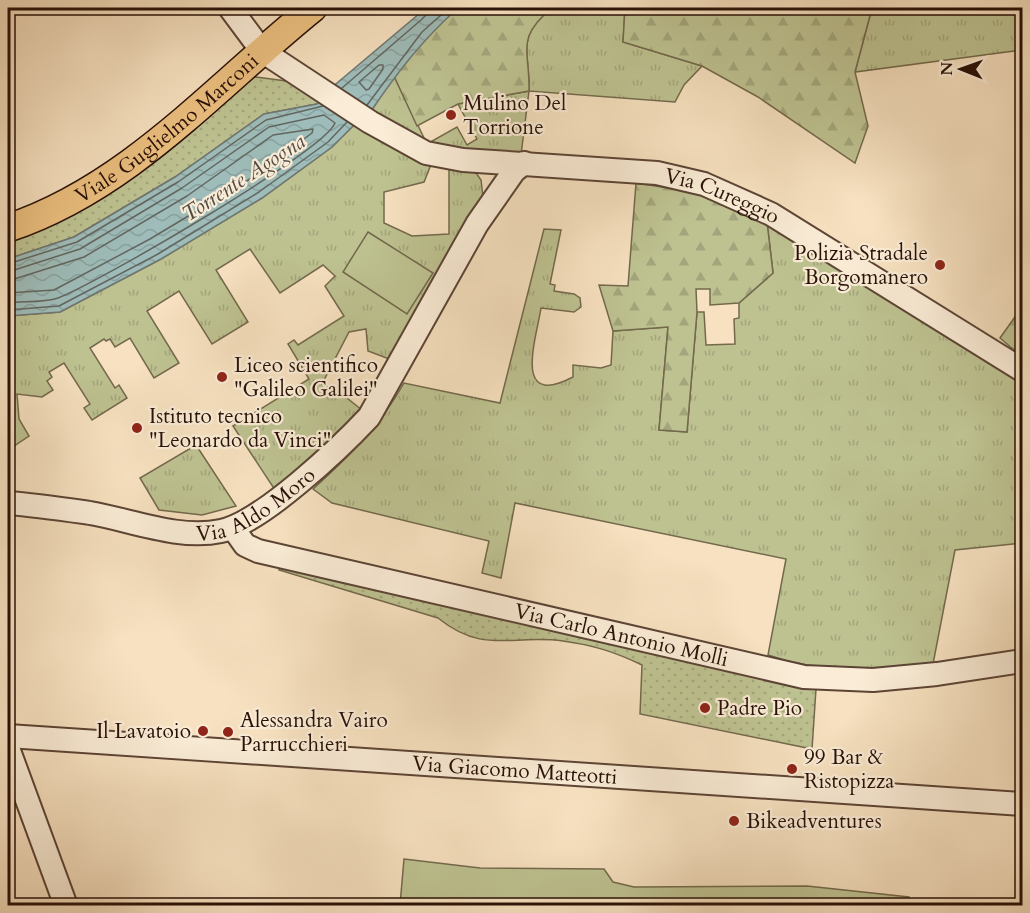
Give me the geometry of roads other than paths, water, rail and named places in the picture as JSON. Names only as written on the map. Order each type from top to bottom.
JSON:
[{"type":"main road","name":"Viale Guglielmo Marconi","points":[[8,228],[75,199],[120,172],[313,8]]},
{"type":"street","points":[[230,8],[262,51]]},
{"type":"street","name":"Via Cureggio","points":[[262,51],[370,122],[426,153],[485,161],[657,173],[681,177],[725,192],[771,214],[1023,370]]},
{"type":"street","name":"Via Aldo Moro","points":[[477,224],[488,195],[489,181],[485,161]]},
{"type":"street","name":"Via Aldo Moro","points":[[8,503],[89,513],[184,531],[206,532],[233,528],[297,483],[348,440],[369,417],[477,224],[514,171],[524,163]]},
{"type":"street","name":"Via Carlo Antonio Molli","points":[[233,528],[245,545],[258,551],[804,677],[873,680],[937,674],[1023,661]]},
{"type":"street","points":[[8,734],[66,906]]},
{"type":"street","name":"Via Giacomo Matteotti","points":[[8,734],[1023,804]]},
{"type":"water","points":[[426,8],[458,8],[410,58],[369,114],[351,96],[345,100],[330,89]]},
{"type":"water","name":"Torrente Agogna","points":[[322,98],[358,121],[332,147],[262,198],[161,259],[60,312],[8,316],[8,259],[74,237],[175,177],[264,114],[317,104]]},
{"type":"place","name":"Mulino Del Torrione","points":[[451,115]]},
{"type":"place","name":"Polizia Stradale Borgomanero","points":[[940,265]]},
{"type":"place","name":"Liceo scientifico \"Galileo Galilei\"","points":[[222,377]]},
{"type":"place","name":"Istituto tecnico \"Leonardo da Vinci\"","points":[[137,428]]},
{"type":"place","name":"Padre Pio","points":[[705,708]]},
{"type":"place","name":"Il Lavatoio","points":[[203,731]]},
{"type":"place","name":"Alessandra Vairo Parrucchieri","points":[[228,732]]},
{"type":"place","name":"99 Bar & Ristopizza","points":[[792,769]]},
{"type":"place","name":"Bikeadventures","points":[[734,821]]}]
